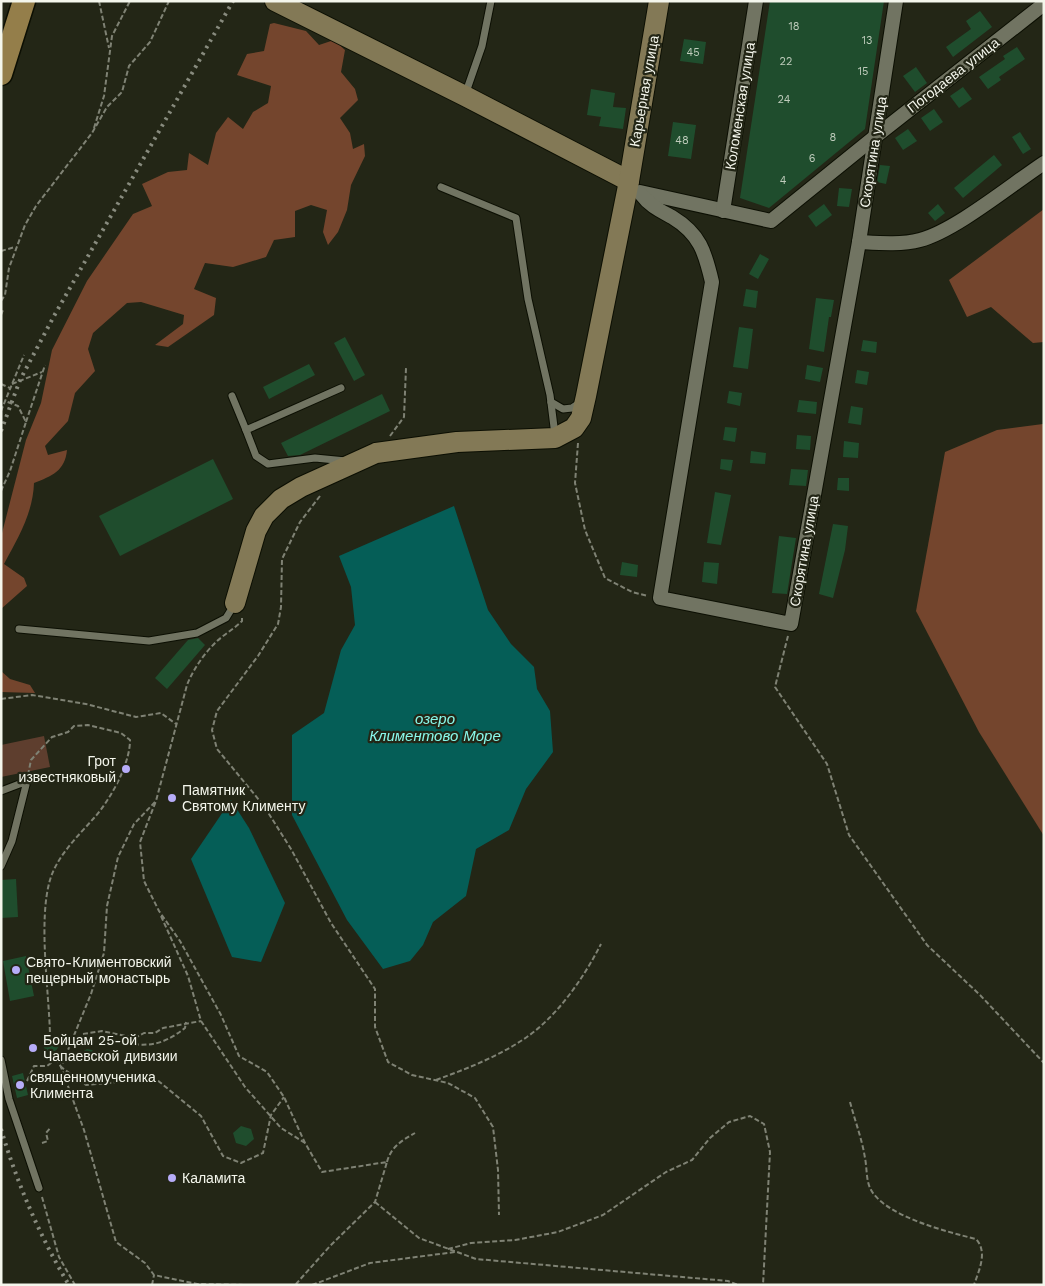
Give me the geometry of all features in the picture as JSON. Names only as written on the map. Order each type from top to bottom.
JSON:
[{"type":"main road","points":[[1,74],[24,1]]},
{"type":"street","points":[[275,1],[465,96],[635,187],[650,205],[694,232],[706,255],[712,282],[660,598]]},
{"type":"street","name":"Карьерная улица","points":[[581,418],[635,187],[659,1]]},
{"type":"street","name":"Коломенская улица","points":[[723,211],[756,1]]},
{"type":"street","name":"Скорятина улица","points":[[660,598],[791,624],[859,242],[896,1]]},
{"type":"street","name":"Погодаева улица","points":[[635,187],[723,211],[771,221],[1044,4]]},
{"type":"street","points":[[859,242],[883,244],[920,240],[950,226],[1044,163]]},
{"type":"street","points":[[235,602],[256,532],[271,506],[301,487],[376,453],[457,442],[555,438],[574,428],[581,418]]},
{"type":"lane","points":[[465,96],[482,46],[491,1]]},
{"type":"lane","points":[[441,187],[516,218],[528,299],[551,402],[555,438]]},
{"type":"lane","points":[[246,430],[341,388]]},
{"type":"lane","points":[[232,396],[256,456],[268,464],[315,458],[354,462]]},
{"type":"lane","points":[[551,402],[563,409],[579,403],[586,396]]},
{"type":"lane","points":[[19,629],[149,641],[197,634],[226,618],[235,602]]},
{"type":"lane","points":[[1,791],[22,783],[26,785],[12,841],[1,866]]},
{"type":"lane","points":[[1,1060],[9,1099],[39,1188]]},
{"type":"path","points":[[99,1],[109,50]]},
{"type":"path","points":[[92,133],[104,96],[112,36],[130,1]]},
{"type":"path","points":[[1,301],[15,246],[36,206],[92,133],[107,107],[122,92],[129,66],[150,42],[169,1]]},
{"type":"path","points":[[1,251],[15,246]]},
{"type":"path","points":[[1,315],[3,310]]},
{"type":"path","points":[[1,411],[24,355]]},
{"type":"path","points":[[1,491],[10,471],[45,365]]},
{"type":"path","points":[[376,453],[404,417],[406,368]]},
{"type":"path","points":[[12,384],[42,372]]},
{"type":"path","points":[[1,384],[10,388]]},
{"type":"path","points":[[5,401],[18,406],[26,422]]},
{"type":"path","points":[[581,418],[574,483],[585,530],[605,578],[632,592],[660,598]]},
{"type":"path","points":[[322,494],[300,522],[282,559],[281,607],[278,624],[258,656],[217,711],[212,730],[218,749],[264,806],[291,849],[331,923],[375,990],[375,1027],[388,1062],[412,1075],[448,1083],[476,1098],[494,1127],[498,1170],[499,1215]]},
{"type":"path","points":[[235,602],[242,621],[214,644],[193,672],[176,724],[156,802],[140,842],[144,881],[188,976],[201,1021],[245,1087],[281,1128],[305,1143]]},
{"type":"path","points":[[791,624],[775,687],[827,764],[849,835],[927,945],[980,995],[1044,1063]]},
{"type":"path","points":[[1,699],[32,695],[86,704],[136,717],[162,713],[176,724]]},
{"type":"path","points":[[26,785],[31,760],[52,737],[68,732],[74,726],[88,725],[121,733],[130,740],[130,753],[119,778],[96,816],[69,846],[50,879],[44,919],[50,1035]]},
{"type":"path","points":[[60,1067],[71,1045],[104,953],[107,906],[118,857],[134,824],[156,802]]},
{"type":"path","points":[[159,911],[180,941],[221,1015],[239,1056],[267,1072],[284,1097],[305,1143],[322,1172],[387,1162]]},
{"type":"path","points":[[436,1080],[476,1064],[524,1039],[572,992],[601,944]]},
{"type":"path","points":[[83,1034],[102,1031],[135,1038],[144,1033],[155,1033],[163,1028],[186,1022],[201,1021]]},
{"type":"path","points":[[119,1043],[144,1046],[167,1042],[185,1028],[186,1022]]},
{"type":"path","points":[[52,1052],[60,1067],[84,1130],[116,1242],[145,1263],[154,1275],[197,1284],[250,1285]]},
{"type":"path","points":[[27,1082],[34,1066],[47,1066],[56,1060]]},
{"type":"path","points":[[60,1067],[86,1085],[156,1079],[201,1116],[223,1156],[241,1163],[263,1153],[270,1115],[284,1097]]},
{"type":"path","points":[[850,1102],[865,1158],[866,1176],[871,1190],[894,1209],[923,1225],[976,1240],[982,1246],[983,1255],[974,1285]]},
{"type":"path","points":[[448,1249],[471,1243],[515,1240],[558,1232],[602,1215],[666,1172],[692,1160],[710,1138],[729,1122],[750,1116],[764,1124],[770,1152],[763,1285]]},
{"type":"path","points":[[42,1143],[48,1141],[46,1133],[51,1127]]},
{"type":"path","points":[[296,1285],[330,1246],[376,1202],[390,1153],[400,1141],[415,1133]]},
{"type":"path","points":[[39,1188],[59,1257],[75,1285]]},
{"type":"path","points":[[376,1202],[419,1238],[476,1259],[728,1281],[738,1285]]},
{"type":"path","points":[[312,1285],[370,1263],[457,1252]]},
{"type":"path","points":[[152,1285],[154,1275]]},
{"type":"shaded area","points":[[274,23],[306,31],[319,45],[334,40],[345,50],[341,72],[355,89],[358,100],[340,118],[350,133],[353,149],[364,144],[365,156],[351,185],[347,210],[338,232],[328,245],[323,232],[327,210],[311,205],[295,211],[295,237],[274,240],[266,257],[233,267],[205,263],[194,289],[216,298],[214,315],[168,347],[155,345],[183,324],[184,315],[141,302],[127,303],[93,333],[88,349],[95,371],[75,393],[68,421],[45,446],[48,455],[67,450],[64,463],[52,475],[34,483],[28,515],[4,564],[24,578],[27,586],[1,609],[1,537],[26,440],[41,403],[52,350],[87,281],[133,214],[152,206],[142,184],[168,172],[187,170],[189,153],[208,165],[216,133],[228,117],[243,129],[253,112],[268,103],[271,86],[237,75],[247,54],[264,51],[270,24]]},
{"type":"shaded area","points":[[1044,209],[1044,342],[1033,343],[991,307],[967,317],[949,280]]},
{"type":"shaded area","points":[[1044,424],[1044,836],[979,732],[916,611],[945,452],[997,430]]},
{"type":"shaded area","points":[[1,671],[10,679],[30,685],[35,693],[1,692]]},
{"type":"shaded area","points":[[44,736],[50,767],[1,777],[1,745]]},
{"type":"water","name":"озеро Климентово Море","points":[[454,506],[488,610],[511,644],[534,667],[537,689],[550,711],[553,752],[526,789],[509,830],[476,849],[466,896],[433,922],[423,945],[410,961],[383,969],[347,920],[292,815],[292,735],[324,713],[341,650],[355,625],[351,587],[339,556]]},
{"type":"water","points":[[231,800],[249,828],[285,903],[261,962],[232,957],[191,859]]},
{"type":"building","points":[[770,1],[884,1],[865,129],[769,208],[740,198]]},
{"type":"building","points":[[980,11],[992,27],[953,57],[946,47],[971,29],[966,21]]},
{"type":"building","points":[[684,39],[706,42],[703,64],[680,61]]},
{"type":"building","points":[[1017,47],[1025,59],[999,77],[1001,80],[988,89],[979,77],[1005,59],[1003,56]]},
{"type":"building","points":[[916,67],[927,83],[915,92],[903,76]]},
{"type":"building","points":[[963,87],[972,99],[959,108],[950,96]]},
{"type":"building","points":[[591,89],[615,93],[613,107],[626,108],[623,129],[599,126],[601,117],[587,115]]},
{"type":"building","points":[[934,109],[943,122],[930,131],[921,118]]},
{"type":"building","points":[[673,122],[696,125],[691,159],[668,156]]},
{"type":"building","points":[[908,129],[917,141],[903,150],[895,138]]},
{"type":"building","points":[[1020,132],[1031,149],[1023,154],[1012,137]]},
{"type":"building","points":[[994,155],[1002,165],[963,198],[954,188]]},
{"type":"building","points":[[880,165],[890,166],[886,184],[877,182]]},
{"type":"building","points":[[839,188],[852,189],[849,207],[837,206]]},
{"type":"building","points":[[824,204],[832,215],[816,227],[808,216]]},
{"type":"building","points":[[938,204],[945,213],[935,221],[928,213]]},
{"type":"building","points":[[760,254],[769,259],[758,279],[749,274]]},
{"type":"building","points":[[746,289],[758,291],[756,308],[743,306]]},
{"type":"building","points":[[816,298],[834,300],[831,317],[829,317],[824,352],[809,349]]},
{"type":"building","points":[[739,327],[753,329],[748,369],[733,367]]},
{"type":"building","points":[[345,337],[365,375],[354,381],[334,343]]},
{"type":"building","points":[[863,340],[877,342],[876,353],[861,351]]},
{"type":"building","points":[[309,364],[315,375],[269,399],[263,387]]},
{"type":"building","points":[[807,365],[823,368],[820,382],[805,379]]},
{"type":"building","points":[[857,370],[869,372],[867,385],[855,383]]},
{"type":"building","points":[[729,391],[742,393],[740,406],[727,403]]},
{"type":"building","points":[[382,394],[390,411],[300,455],[288,456],[281,443]]},
{"type":"building","points":[[799,400],[817,402],[816,414],[797,412]]},
{"type":"building","points":[[851,406],[863,408],[861,425],[848,423]]},
{"type":"building","points":[[725,427],[737,428],[735,442],[723,440]]},
{"type":"building","points":[[797,435],[811,436],[810,450],[796,449]]},
{"type":"building","points":[[844,441],[859,443],[858,458],[843,457]]},
{"type":"building","points":[[751,451],[766,453],[765,464],[750,463]]},
{"type":"building","points":[[213,459],[233,499],[120,556],[99,516]]},
{"type":"building","points":[[721,459],[733,460],[731,471],[720,469]]},
{"type":"building","points":[[791,469],[808,470],[806,486],[789,485]]},
{"type":"building","points":[[838,478],[849,478],[849,491],[837,490]]},
{"type":"building","points":[[715,492],[731,495],[721,545],[707,543]]},
{"type":"building","points":[[833,524],[848,526],[845,550],[833,598],[819,594]]},
{"type":"building","points":[[779,536],[796,538],[787,594],[772,593]]},
{"type":"building","points":[[622,562],[638,565],[637,577],[620,575]]},
{"type":"building","points":[[704,562],[719,563],[717,584],[702,582]]},
{"type":"building","points":[[198,638],[205,645],[167,689],[155,678],[188,640]]},
{"type":"building","points":[[16,879],[18,917],[1,918],[1,880]]},
{"type":"building","points":[[26,956],[34,996],[10,1001],[3,961]]},
{"type":"building","points":[[48,1036],[54,1036],[59,1041],[57,1050],[48,1052],[43,1047],[43,1041]]},
{"type":"building","points":[[87,1049],[92,1050],[96,1054],[94,1063],[81,1057],[82,1052]]},
{"type":"building","name":"священномученика Климента","points":[[23,1073],[28,1095],[17,1098],[12,1076]]},
{"type":"building","points":[[241,1126],[251,1129],[254,1139],[246,1146],[236,1143],[233,1133]]},
{"type":"railway","points":[[1,431],[20,380],[54,316],[233,1]]},
{"type":"railway","points":[[1,1129],[30,1209],[48,1248],[69,1285]]},
{"type":"place","name":"Грот известняковый","points":[[126,769]]},
{"type":"place","name":"Памятник Святому Клименту","points":[[172,798]]},
{"type":"place","name":"Свято-Климентовский пещерный монастырь","points":[[16,970]]},
{"type":"place","name":"Бойцам 25-ой Чапаевской дивизии","points":[[33,1048]]},
{"type":"place","name":"священномученика Климента","points":[[20,1085]]},
{"type":"place","name":"Каламита","points":[[172,1178]]}]
